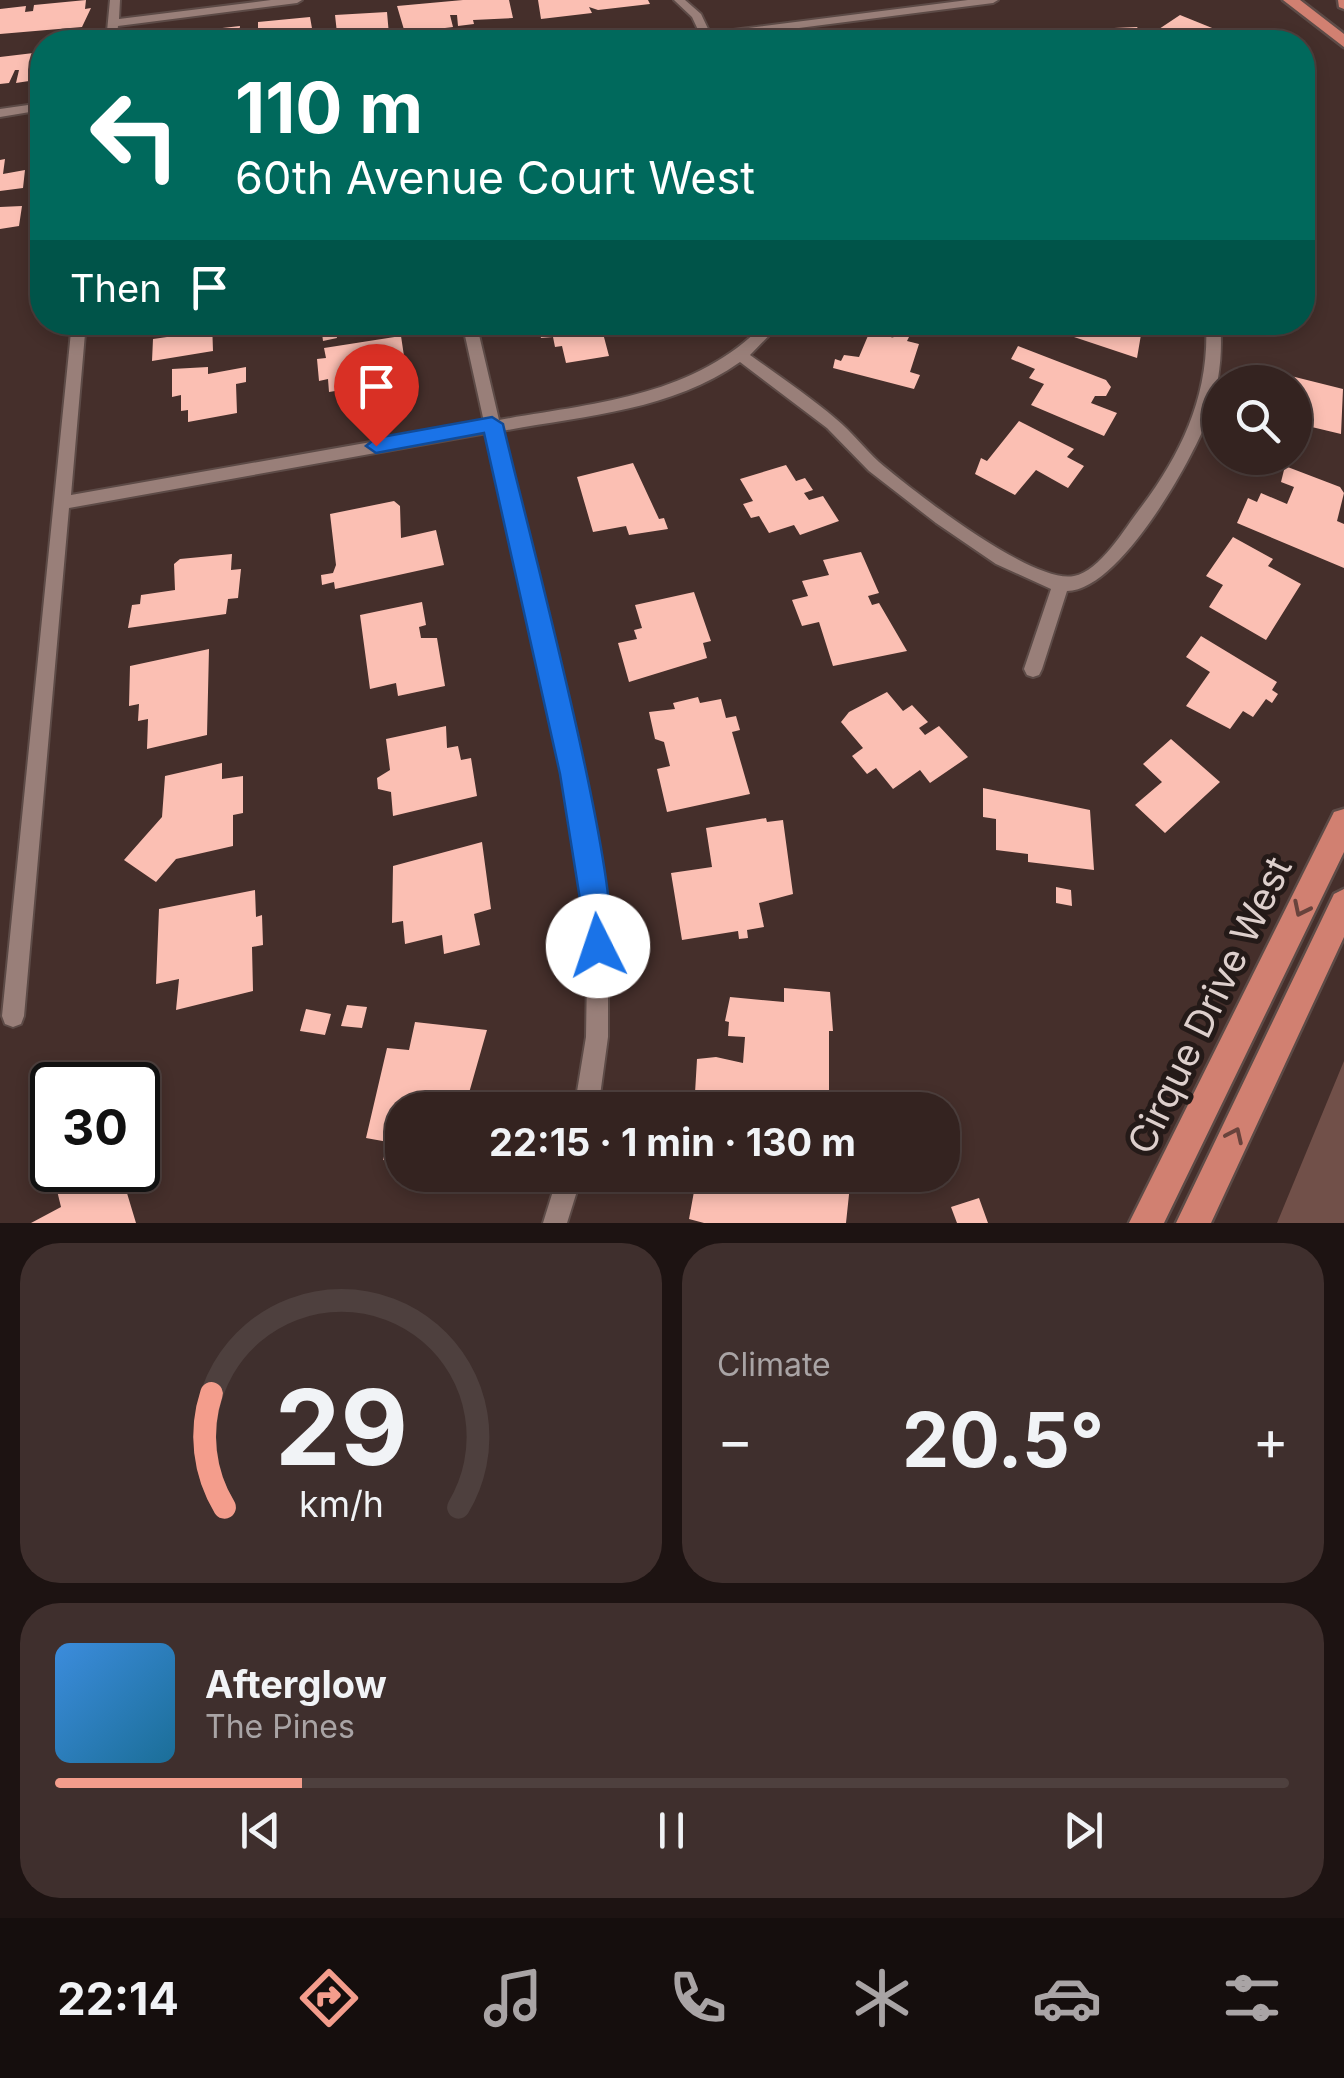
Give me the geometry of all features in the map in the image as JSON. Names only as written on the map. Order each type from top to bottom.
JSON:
[{"type":"main road","points":[[1291,0],[1344,42]]},
{"type":"main road","name":"Cirque Drive West","points":[[1146,1223],[1344,822]]},
{"type":"main road","points":[[1193,1223],[1344,904]]},
{"type":"street","points":[[112,30],[115,0]]},
{"type":"street","points":[[113,24],[297,0]]},
{"type":"street","points":[[679,0],[696,16],[703,30]]},
{"type":"street","points":[[780,30],[994,0]]},
{"type":"street","points":[[696,16],[706,3]]},
{"type":"street","points":[[0,113],[30,109]]},
{"type":"street","points":[[14,1016],[79,335]]},
{"type":"street","points":[[472,335],[572,774],[598,912],[597,1037],[589,1092]]},
{"type":"street","points":[[64,504],[669,392],[741,356],[762,335]]},
{"type":"street","points":[[741,356],[834,426],[915,500],[1008,563],[1065,586],[1096,576],[1164,488],[1198,423],[1211,376],[1213,335]]},
{"type":"street","points":[[1034,668],[1065,586]]},
{"type":"street","points":[[555,1223],[565,1192]]},
{"type":"shaded area","points":[[1344,1061],[1344,1223],[1277,1223]]},
{"type":"building","points":[[86,0],[85,9],[91,8],[82,27],[0,34],[0,9],[26,6],[25,12],[33,11],[34,5]]},
{"type":"building","points":[[509,0],[513,18],[473,20],[474,24],[458,26],[457,15],[450,15],[453,27],[404,30],[397,6]]},
{"type":"building","points":[[538,0],[648,0],[650,4],[598,10],[589,7],[592,13],[541,19]]},
{"type":"building","points":[[387,12],[389,30],[337,30],[335,15]]},
{"type":"building","points":[[1180,15],[1217,30],[1161,30]]},
{"type":"building","points":[[310,17],[312,30],[258,30],[258,22]]},
{"type":"building","points":[[240,26],[240,30],[205,30]]},
{"type":"building","points":[[1137,27],[1139,30],[1092,30]]},
{"type":"building","points":[[30,53],[30,81],[16,83],[19,70],[15,70],[9,83],[0,84],[0,57]]},
{"type":"building","points":[[5,159],[3,174],[25,170],[23,188],[0,191],[0,160]]},
{"type":"building","points":[[22,206],[19,226],[0,229],[0,207]]},
{"type":"building","points":[[212,335],[213,351],[152,361],[153,339]]},
{"type":"building","points":[[322,335],[336,335],[337,338],[323,341]]},
{"type":"building","points":[[540,335],[603,335],[609,356],[566,363],[562,346],[555,347],[553,337]]},
{"type":"building","points":[[868,335],[894,338],[889,335],[910,335],[907,341],[919,344],[910,372],[920,375],[914,389],[833,368],[835,359],[841,361],[844,355],[859,357]]},
{"type":"building","points":[[1068,335],[1141,335],[1137,358]]},
{"type":"building","points":[[401,336],[404,356],[382,367],[384,383],[329,392],[328,379],[319,381],[317,359],[326,358],[324,348]]},
{"type":"building","points":[[1018,346],[1106,380],[1111,387],[1106,396],[1095,396],[1091,403],[1117,413],[1104,436],[1031,405],[1044,384],[1029,378],[1035,369],[1011,359]]},
{"type":"building","points":[[208,367],[208,374],[246,367],[246,382],[236,384],[237,413],[188,422],[188,410],[181,411],[181,395],[172,397],[172,369]]},
{"type":"building","points":[[1312,381],[1343,389],[1341,434],[1312,427]]},
{"type":"building","points":[[1019,421],[1074,449],[1067,457],[1084,466],[1068,488],[1036,470],[1015,495],[975,474],[981,458],[987,461]]},
{"type":"building","points":[[633,463],[659,519],[664,518],[668,529],[629,535],[626,526],[593,532],[577,477]]},
{"type":"building","points":[[786,465],[796,481],[805,478],[813,490],[804,493],[809,500],[823,496],[839,521],[800,535],[794,525],[769,533],[759,516],[751,518],[743,504],[753,501],[740,479]]},
{"type":"building","points":[[1283,475],[1309,475],[1340,487],[1344,493],[1337,521],[1344,524],[1344,568],[1237,523],[1248,498],[1257,502],[1261,493],[1287,504],[1294,487],[1281,482]]},
{"type":"building","points":[[394,501],[400,506],[401,538],[436,530],[444,565],[335,589],[334,582],[322,585],[321,575],[333,573],[336,565],[330,514]]},
{"type":"building","points":[[1233,537],[1273,559],[1268,566],[1301,584],[1266,640],[1209,607],[1223,585],[1206,576]]},
{"type":"building","points":[[861,552],[879,593],[868,596],[872,605],[879,603],[907,651],[833,666],[819,622],[802,626],[792,600],[808,596],[802,581],[829,575],[823,560]]},
{"type":"building","points":[[232,554],[231,570],[241,569],[238,598],[228,599],[226,614],[128,628],[132,605],[140,604],[141,595],[175,590],[174,564],[180,559]]},
{"type":"building","points":[[694,592],[711,641],[703,643],[707,658],[629,682],[618,643],[637,639],[634,630],[642,628],[635,605]]},
{"type":"building","points":[[422,602],[426,625],[419,627],[421,638],[437,638],[445,686],[398,696],[396,683],[370,689],[360,615]]},
{"type":"building","points":[[1201,636],[1277,682],[1272,690],[1278,694],[1272,703],[1266,699],[1253,717],[1243,711],[1230,729],[1186,706],[1210,672],[1186,657]]},
{"type":"building","points":[[209,649],[207,735],[147,749],[148,719],[138,721],[139,704],[129,706],[130,666]]},
{"type":"building","points":[[887,692],[903,711],[912,705],[928,722],[919,728],[925,735],[939,726],[968,757],[930,783],[920,770],[893,789],[876,768],[867,774],[852,756],[863,748],[841,722],[849,712]]},
{"type":"building","points":[[698,697],[700,703],[721,699],[726,718],[736,716],[740,730],[732,732],[750,794],[667,812],[657,769],[670,766],[664,742],[655,739],[649,712],[675,709],[673,703]]},
{"type":"building","points":[[446,726],[447,748],[458,746],[461,760],[471,758],[477,796],[393,816],[391,792],[378,789],[377,778],[390,770],[386,739]]},
{"type":"building","points":[[1171,739],[1220,782],[1165,833],[1135,805],[1162,782],[1143,764]]},
{"type":"building","points":[[222,763],[222,779],[243,776],[243,813],[233,815],[233,846],[176,859],[156,882],[124,860],[162,817],[165,776]]},
{"type":"building","points":[[983,788],[1090,810],[1094,870],[1028,862],[1028,854],[996,850],[996,819],[983,817]]},
{"type":"building","points":[[766,818],[767,822],[783,820],[793,894],[759,903],[764,927],[747,930],[748,938],[739,939],[738,931],[682,940],[671,873],[712,867],[706,828]]},
{"type":"building","points":[[482,842],[491,909],[474,914],[480,945],[444,954],[442,935],[405,944],[403,921],[392,923],[393,866]]},
{"type":"building","points":[[1056,887],[1071,890],[1072,906],[1056,903]]},
{"type":"building","points":[[255,890],[256,917],[262,915],[263,945],[252,947],[253,991],[176,1010],[179,979],[156,984],[159,909]]},
{"type":"building","points":[[784,988],[830,992],[833,1031],[829,1031],[829,1092],[695,1092],[697,1059],[716,1057],[743,1063],[745,1037],[728,1036],[729,1022],[725,1021],[730,997],[784,1002]]},
{"type":"building","points":[[347,1005],[367,1007],[362,1028],[341,1026]]},
{"type":"building","points":[[306,1009],[331,1014],[325,1035],[300,1031]]},
{"type":"building","points":[[415,1022],[487,1030],[469,1092],[385,1092],[385,1141],[366,1138],[387,1048],[409,1050]]},
{"type":"building","points":[[57,1192],[127,1192],[136,1223],[31,1223],[61,1207]]},
{"type":"building","points":[[694,1192],[849,1192],[846,1223],[704,1223],[689,1219]]},
{"type":"building","points":[[979,1198],[988,1223],[957,1223],[951,1207]]},
{"type":"route","points":[[376,446],[492,424],[572,774],[598,912],[598,946]]}]
